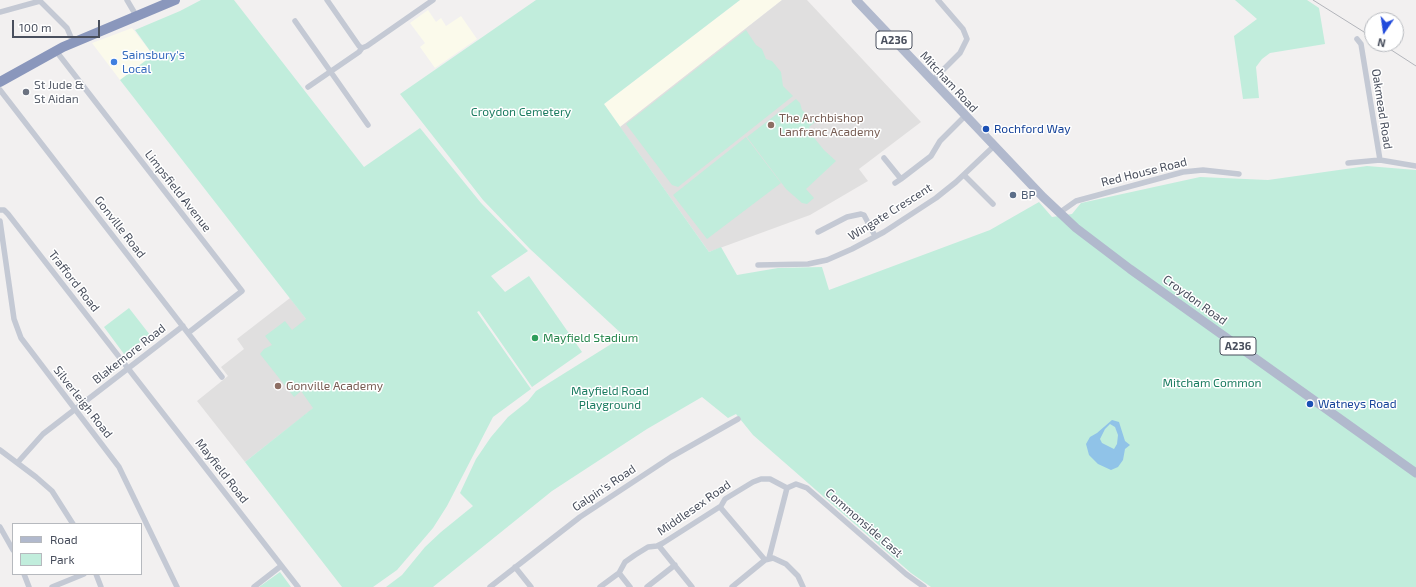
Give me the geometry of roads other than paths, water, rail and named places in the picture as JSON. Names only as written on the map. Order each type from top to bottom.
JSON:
[{"type":"highway","points":[[0,82],[73,42],[175,0]]},
{"type":"main road","name":"Mitcham Road","points":[[856,0],[1059,213]]},
{"type":"main road","name":"Croydon Road","points":[[1059,213],[1130,269],[1416,473]]},
{"type":"street","points":[[0,12],[40,0],[67,28],[73,42]]},
{"type":"street","points":[[127,0],[136,17]]},
{"type":"street","points":[[327,0],[358,46],[362,48]]},
{"type":"street","points":[[308,87],[433,0]]},
{"type":"street","points":[[932,81],[960,53],[967,40],[963,30],[938,0]]},
{"type":"street","points":[[295,21],[368,125]]},
{"type":"street","name":"Oakmead Road","points":[[1357,38],[1361,44],[1380,160]]},
{"type":"street","name":"Limpsfield Avenue","points":[[56,51],[242,291],[188,333]]},
{"type":"street","name":"Gonville Road","points":[[0,90],[222,377]]},
{"type":"street","points":[[895,183],[931,156],[940,141],[965,116]]},
{"type":"street","name":"Wingate Crescent","points":[[758,265],[797,265],[819,262],[848,251],[922,207],[964,175],[994,146]]},
{"type":"street","points":[[884,158],[900,179]]},
{"type":"street","points":[[1348,163],[1380,160],[1416,166]]},
{"type":"street","name":"Red House Road","points":[[1059,213],[1076,201],[1191,170],[1239,174]]},
{"type":"street","points":[[964,175],[993,204]]},
{"type":"street","name":"Trafford Road","points":[[0,210],[7,212],[128,369]]},
{"type":"street","points":[[818,232],[847,217],[861,214],[875,236]]},
{"type":"street","name":"Silverleigh Road","points":[[0,221],[18,331],[24,344],[121,470],[177,587]]},
{"type":"street","name":"Blakemore Road","points":[[18,462],[43,434],[183,326]]},
{"type":"street","name":"Mayfield Road","points":[[128,369],[298,587]]},
{"type":"street","name":"Galpin's Road","points":[[490,587],[591,509],[677,454],[738,419]]},
{"type":"street","points":[[0,450],[18,462],[52,491],[72,523]]},
{"type":"street","name":"Middlesex Road","points":[[600,587],[619,573],[628,560],[648,547],[659,546],[720,507],[725,499],[760,479],[773,480],[787,488]]},
{"type":"street","name":"Commonside East","points":[[787,488],[796,484],[807,488],[915,584],[924,587]]},
{"type":"street","points":[[732,587],[767,559],[787,488]]},
{"type":"street","points":[[720,507],[767,559],[780,560],[789,566],[798,576],[803,587]]},
{"type":"street","points":[[0,527],[12,548]]},
{"type":"street","points":[[659,546],[692,587]]},
{"type":"street","points":[[647,587],[675,565]]},
{"type":"street","points":[[254,587],[281,566]]},
{"type":"street","points":[[515,567],[530,587]]},
{"type":"street","points":[[619,573],[630,587]]},
{"type":"street","points":[[24,575],[29,587]]},
{"type":"street","points":[[52,587],[82,575]]},
{"type":"street","points":[[96,575],[101,587]]},
{"type":"water","points":[[1112,420],[1119,422],[1125,441],[1130,445],[1125,449],[1123,460],[1118,467],[1111,470],[1098,464],[1089,455],[1086,444],[1090,437]],"holes":[[[1110,424],[1115,427],[1118,435],[1117,444],[1114,449],[1102,443],[1100,439],[1105,429]]]},
{"type":"tram line","points":[[1313,0],[1364,32]]},
{"type":"tram line","points":[[1394,52],[1416,66]]},
{"type":"place","name":"Sainsbury's Local","points":[[114,62]]},
{"type":"place","name":"St Jude & St Aidan","points":[[26,92]]},
{"type":"place","name":"The Archbishop Lanfranc Academy","points":[[771,125]]},
{"type":"place","name":"Rochford Way","points":[[986,129]]},
{"type":"place","name":"BP","points":[[1013,195]]},
{"type":"place","name":"Mayfield Stadium","points":[[535,338]]},
{"type":"place","name":"Gonville Academy","points":[[278,386]]},
{"type":"place","name":"Watneys Road","points":[[1310,404]]},
{"type":"park label","name":"Croydon Cemetery","points":[[521,112]]},
{"type":"park label","name":"Mitcham Common","points":[[1212,383]]},
{"type":"park label","name":"Mayfield Road Playground","points":[[610,398]]}]
